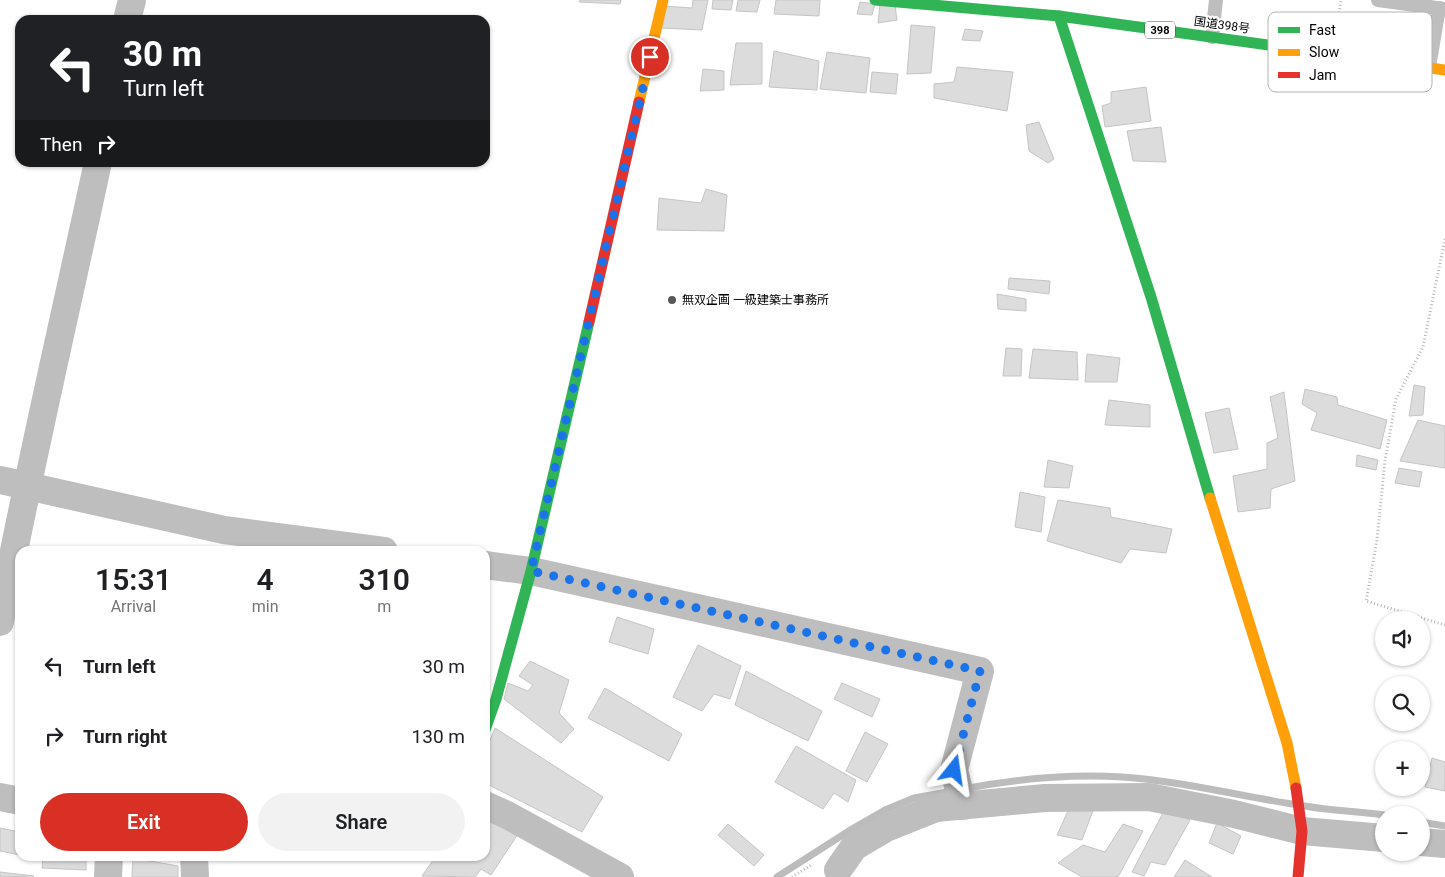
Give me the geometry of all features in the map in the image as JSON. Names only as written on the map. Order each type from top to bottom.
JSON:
[{"type":"main road","points":[[490,716],[531,571],[663,0]]},
{"type":"main road","name":"国道398号","points":[[875,0],[1057,8],[1212,37],[1268,45]]},
{"type":"main road","points":[[1057,8],[1151,297],[1200,466],[1287,743],[1301,828],[1298,877]]},
{"type":"main road","name":"国道398号","points":[[1432,68],[1445,70]]},
{"type":"street","points":[[129,15],[132,0]]},
{"type":"street","points":[[0,622],[26,487],[97,167]]},
{"type":"street","points":[[0,480],[222,540],[310,546]]},
{"type":"street","points":[[490,566],[531,571],[980,671],[954,770],[963,805]]},
{"type":"street","points":[[827,866],[886,828],[936,808],[1045,798],[1149,796],[1301,828],[1375,837]]},
{"type":"street","points":[[0,797],[15,800]]},
{"type":"street","points":[[490,807],[620,877]]},
{"type":"street","points":[[1430,843],[1445,844]]},
{"type":"street","points":[[108,877],[109,861]]},
{"type":"street","points":[[194,861],[195,877]]},
{"type":"lane","points":[[1212,37],[1216,0]]},
{"type":"lane","points":[[1378,0],[1442,9],[1432,54]]},
{"type":"path","points":[[1445,239],[1423,347],[1396,399],[1385,461],[1378,540],[1366,601],[1445,625]]},
{"type":"path","points":[[792,877],[827,866]]},
{"type":"building","points":[[580,0],[621,0],[620,4],[579,2]]},
{"type":"building","points":[[693,0],[708,0],[702,30],[661,28],[664,6],[692,8]]},
{"type":"building","points":[[713,0],[733,0],[731,10],[712,9]]},
{"type":"building","points":[[738,0],[760,0],[757,12],[736,11]]},
{"type":"building","points":[[776,0],[820,0],[819,16],[774,14]]},
{"type":"building","points":[[860,2],[875,4],[872,15],[857,14]]},
{"type":"building","points":[[880,5],[895,5],[897,20],[878,23]]},
{"type":"building","points":[[911,25],[935,27],[931,73],[907,74]]},
{"type":"building","points":[[965,29],[983,31],[980,41],[962,40]]},
{"type":"building","points":[[736,43],[762,43],[762,84],[730,85]]},
{"type":"building","points":[[774,51],[819,61],[817,90],[769,87]]},
{"type":"building","points":[[827,52],[870,58],[866,93],[820,89]]},
{"type":"building","points":[[957,67],[1013,72],[1007,111],[934,98],[934,84],[954,82]]},
{"type":"building","points":[[703,69],[724,71],[724,90],[700,91]]},
{"type":"building","points":[[872,72],[898,74],[896,94],[870,92]]},
{"type":"building","points":[[1146,87],[1151,121],[1105,127],[1102,106],[1111,103],[1111,92]]},
{"type":"building","points":[[1039,122],[1054,159],[1048,163],[1029,151],[1026,125]]},
{"type":"building","points":[[1161,127],[1166,162],[1133,161],[1127,131]]},
{"type":"building","points":[[706,189],[727,195],[724,231],[657,230],[659,198],[701,203]]},
{"type":"building","points":[[1009,278],[1050,281],[1049,294],[1008,289]]},
{"type":"building","points":[[997,294],[1026,299],[1026,311],[998,309]]},
{"type":"building","points":[[1006,348],[1022,349],[1021,376],[1003,376]]},
{"type":"building","points":[[1033,349],[1077,352],[1078,380],[1029,378]]},
{"type":"building","points":[[1087,354],[1120,358],[1117,382],[1085,382]]},
{"type":"building","points":[[1414,385],[1425,387],[1423,415],[1409,416]]},
{"type":"building","points":[[1305,389],[1337,397],[1338,405],[1387,420],[1380,449],[1311,430],[1317,413],[1302,404]]},
{"type":"building","points":[[1284,392],[1295,481],[1271,489],[1270,508],[1238,512],[1233,476],[1267,469],[1267,443],[1278,438],[1270,397]]},
{"type":"building","points":[[1109,400],[1150,405],[1150,427],[1105,425]]},
{"type":"building","points":[[1229,408],[1238,449],[1214,453],[1205,413]]},
{"type":"building","points":[[1418,420],[1445,426],[1445,468],[1400,461]]},
{"type":"building","points":[[1357,455],[1378,460],[1376,470],[1356,466]]},
{"type":"building","points":[[1048,460],[1073,466],[1069,488],[1044,487]]},
{"type":"building","points":[[1399,468],[1422,472],[1419,487],[1395,483]]},
{"type":"building","points":[[1020,492],[1045,497],[1041,532],[1015,527]]},
{"type":"building","points":[[1058,500],[1110,508],[1111,517],[1172,529],[1166,553],[1130,549],[1121,563],[1047,541]]},
{"type":"building","points":[[617,617],[654,629],[648,654],[609,642]]},
{"type":"building","points":[[698,645],[741,666],[730,699],[714,694],[702,711],[673,697]]},
{"type":"building","points":[[530,661],[569,680],[559,713],[574,729],[561,743],[504,699],[508,683],[528,691],[533,685],[519,676]]},
{"type":"building","points":[[746,671],[822,711],[808,741],[735,705]]},
{"type":"building","points":[[842,683],[880,699],[872,717],[834,699]]},
{"type":"building","points":[[605,688],[682,734],[669,761],[588,718]]},
{"type":"building","points":[[495,728],[603,797],[582,832],[490,786],[490,740]]},
{"type":"building","points":[[865,732],[888,744],[867,782],[846,771]]},
{"type":"building","points":[[796,746],[856,780],[848,802],[834,793],[823,809],[775,782]]},
{"type":"building","points":[[1432,758],[1445,762],[1445,791],[1430,788]]},
{"type":"building","points":[[1072,802],[1094,808],[1082,840],[1057,835]]},
{"type":"building","points":[[1165,809],[1190,820],[1165,865],[1151,862],[1144,876],[1132,872]]},
{"type":"building","points":[[490,821],[518,834],[491,875],[481,869],[475,877],[422,876],[432,861],[490,861]]},
{"type":"building","points":[[1217,823],[1241,836],[1233,854],[1209,843]]},
{"type":"building","points":[[728,824],[764,855],[754,866],[718,835]]},
{"type":"building","points":[[1123,824],[1143,831],[1118,877],[1082,877],[1058,863],[1083,845],[1105,852]]},
{"type":"building","points":[[0,828],[15,831],[15,854],[0,851]]},
{"type":"building","points":[[1185,860],[1212,877],[1174,877]]},
{"type":"building","points":[[43,861],[86,861],[86,870],[42,868]]},
{"type":"building","points":[[133,861],[150,861],[178,866],[178,877],[132,877]]},
{"type":"building","points":[[0,872],[34,876],[0,877]]},
{"type":"waterway","points":[[963,789],[1002,782],[1042,778],[1122,777],[1186,785],[1292,804]]},
{"type":"waterway","points":[[777,877],[885,810],[914,798],[953,791]]},
{"type":"waterway","points":[[1305,806],[1375,814]]},
{"type":"waterway","points":[[1430,824],[1445,826]]},
{"type":"traffic: fast","points":[[875,0],[1059,16],[1268,45]]},
{"type":"traffic: fast","points":[[1059,16],[1151,297],[1210,498]]},
{"type":"traffic: fast","points":[[490,716],[531,571],[589,322]]},
{"type":"traffic: slow","points":[[639,102],[663,0]]},
{"type":"traffic: slow","points":[[1432,68],[1445,70]]},
{"type":"traffic: slow","points":[[1210,498],[1287,743],[1296,788]]},
{"type":"traffic: jam","points":[[589,322],[639,102]]},
{"type":"traffic: jam","points":[[1296,788],[1302,831],[1298,877]]},
{"type":"place","name":"無双企画 一級建築士事務所","points":[[672,300]]},
{"type":"route","points":[[650,57],[531,571],[980,671],[954,770]]}]
